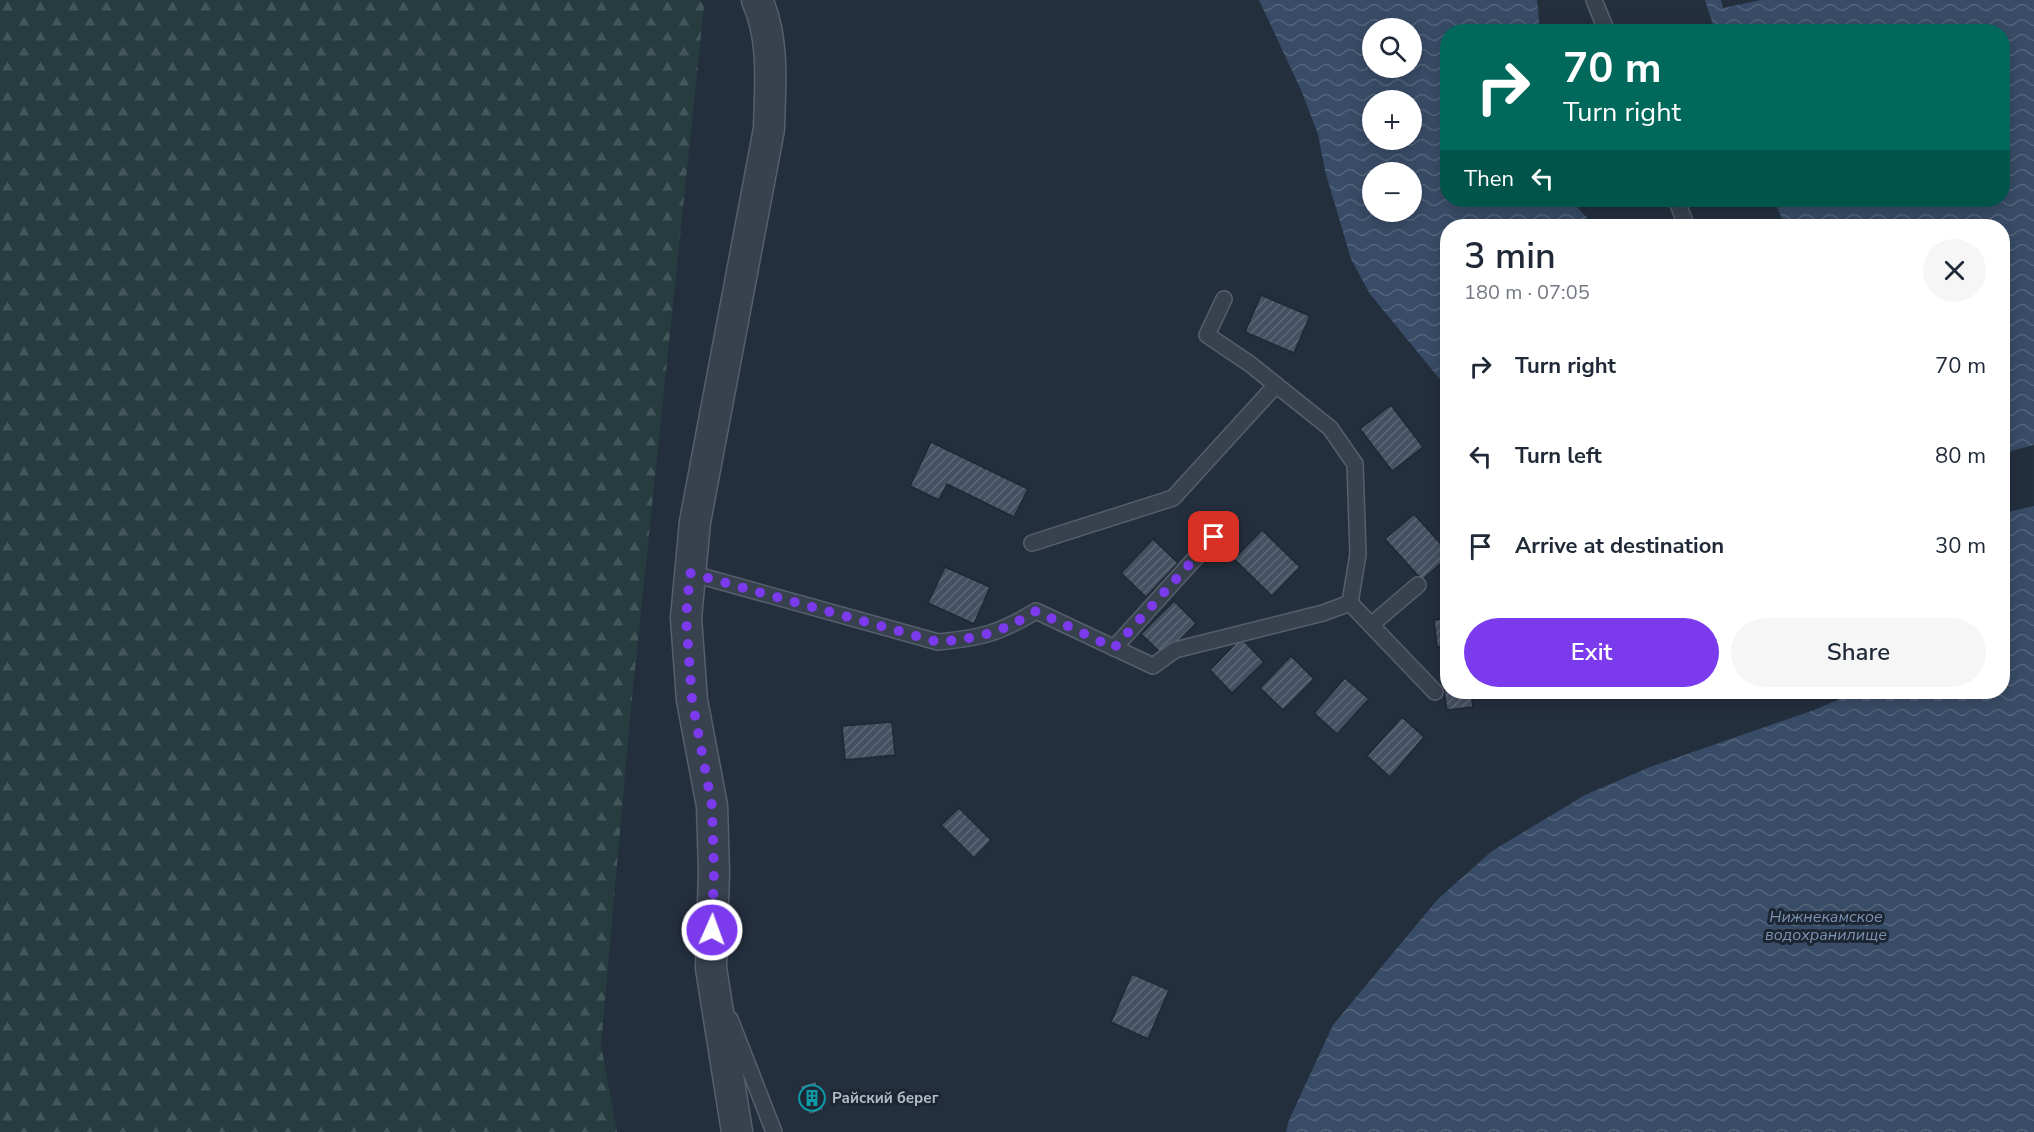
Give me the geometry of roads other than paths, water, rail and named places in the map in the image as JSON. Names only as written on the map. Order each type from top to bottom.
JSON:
[{"type":"street","points":[[737,1132],[711,968],[714,872],[712,806],[692,700],[686,618],[694,522],[769,129],[771,67],[764,15],[757,0]]},
{"type":"lane","points":[[1594,0],[1604,24]]},
{"type":"lane","points":[[1224,299],[1207,335],[1250,364],[1330,428],[1355,464],[1358,554],[1350,603]]},
{"type":"lane","points":[[1032,543],[1173,498],[1276,385]]},
{"type":"lane","points":[[1114,648],[1228,522]]},
{"type":"lane","points":[[690,573],[938,642],[974,639],[1010,627],[1036,611],[1153,666],[1175,650],[1323,613],[1350,603]]},
{"type":"lane","points":[[1371,625],[1418,585]]},
{"type":"lane","points":[[1350,603],[1435,692]]},
{"type":"lane","points":[[711,968],[774,1132]]},
{"type":"water","points":[[1259,0],[1537,0],[1539,24],[1440,24],[1440,207],[1577,207],[1588,219],[1440,219],[1440,379],[1370,294],[1351,259],[1325,171],[1318,134],[1301,90]]},
{"type":"water","name":"Нижнекамское водохранилище","points":[[1705,0],[2034,0],[2034,1132],[1286,1132],[1289,1120],[1333,1025],[1438,899],[1492,851],[1585,795],[1650,767],[1840,699],[2010,699],[2010,219],[1782,219],[1777,207],[2010,207],[2010,24],[1713,24]]},
{"type":"place","name":"Райский берег","points":[[812,1098]]}]
